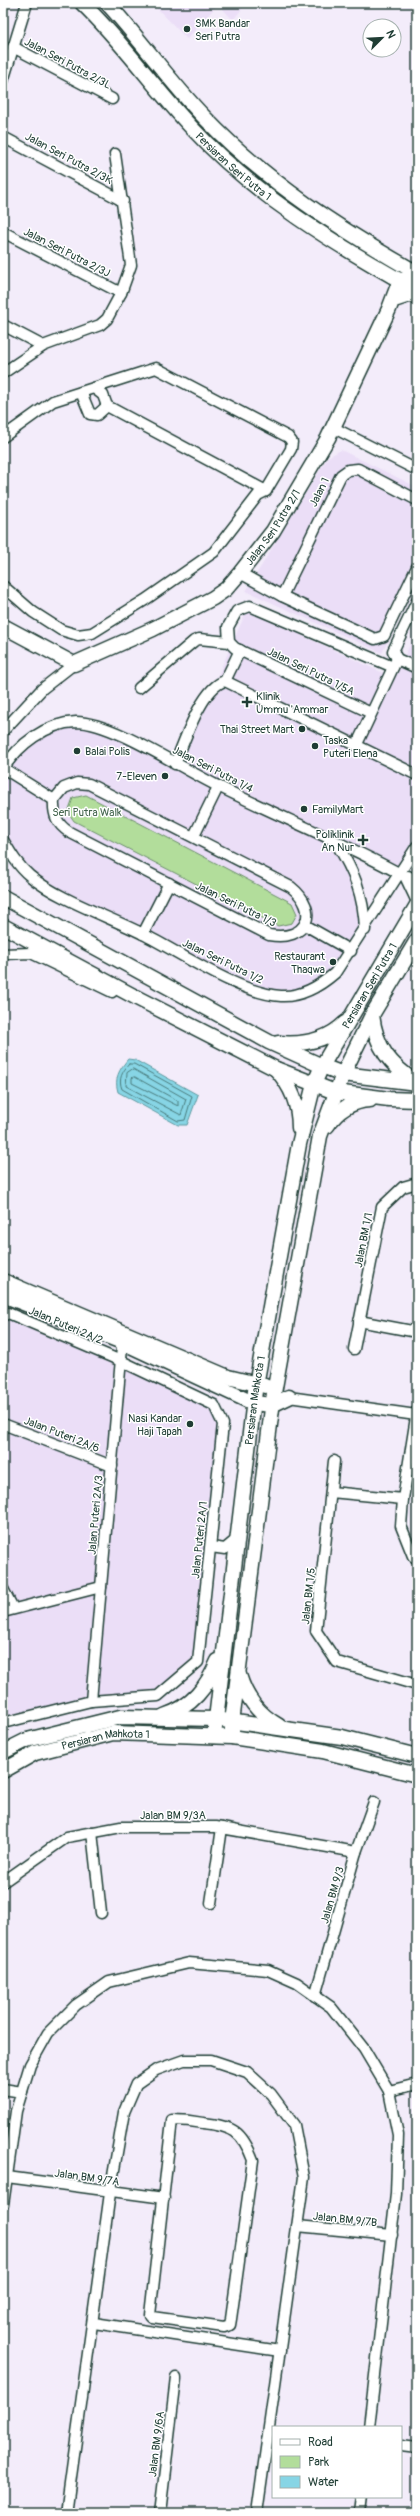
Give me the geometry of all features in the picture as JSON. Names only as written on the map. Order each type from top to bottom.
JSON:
[{"type":"street","points":[[3,81],[27,3]]},
{"type":"street","name":"Persiaran Seri Putra 1","points":[[82,3],[192,129],[242,176],[316,231],[371,264],[410,281]]},
{"type":"street","name":"Persiaran Seri Putra 1","points":[[107,3],[205,118],[237,149],[282,188],[348,233],[410,281]]},
{"type":"street","name":"Jalan Seri Putra 2/3L","points":[[13,47],[112,99]]},
{"type":"street","name":"Jalan Seri Putra 2/3K","points":[[3,136],[123,201]]},
{"type":"street","points":[[3,374],[42,346],[100,325],[107,319],[121,293],[131,265],[123,201],[115,154]]},
{"type":"street","name":"Jalan Seri Putra 2/3J","points":[[3,232],[121,293]]},
{"type":"street","points":[[371,264],[383,276],[393,302],[409,295],[417,296]]},
{"type":"street","name":"Jalan Seri Putra 2/1","points":[[74,664],[153,629],[213,598],[226,588],[240,573],[288,508],[334,428],[393,302],[410,281]]},
{"type":"street","points":[[3,325],[42,346]]},
{"type":"street","points":[[3,437],[53,401],[156,368],[288,437],[292,442],[291,449],[266,491],[258,495],[214,552],[145,600],[92,633],[78,635],[61,630],[34,612],[3,586]]},
{"type":"street","points":[[94,388],[103,395],[107,406],[266,491]]},
{"type":"street","points":[[81,392],[90,414],[97,415],[107,406]]},
{"type":"street","points":[[334,428],[417,470]]},
{"type":"street","name":"Jalan 1","points":[[282,596],[341,475],[348,470],[358,469],[417,500]]},
{"type":"street","points":[[240,573],[282,596],[375,639],[384,636],[417,567]]},
{"type":"street","points":[[357,744],[395,663],[393,651],[417,601]]},
{"type":"street","points":[[139,688],[194,641],[199,639],[229,642],[228,627],[236,611],[250,606],[395,663],[417,668]]},
{"type":"street","points":[[3,626],[74,664],[42,689],[3,731]]},
{"type":"street","name":"Jalan Seri Putra 1/5A","points":[[229,642],[240,650],[371,713]]},
{"type":"street","points":[[225,681],[240,650]]},
{"type":"street","points":[[175,764],[208,693],[218,683],[225,681],[357,744],[417,775]]},
{"type":"street","name":"Jalan Seri Putra 1/4","points":[[3,768],[19,750],[36,736],[55,726],[76,722],[96,724],[117,732],[218,786],[411,878]]},
{"type":"street","points":[[3,768],[54,800],[64,788],[77,783],[89,784],[194,836],[296,890],[306,904],[307,916],[305,925],[351,951]]},
{"type":"street","points":[[194,836],[218,786]]},
{"type":"street","name":"Jalan Seri Putra 1/3","points":[[54,800],[53,809],[61,826],[269,935],[289,936],[298,932],[305,925]]},
{"type":"street","name":"Jalan Seri Putra 1/2","points":[[3,840],[14,859],[31,877],[55,892],[143,934],[242,986],[262,994],[282,996],[303,993],[321,985],[336,973],[365,930],[411,878],[417,846]]},
{"type":"street","points":[[336,843],[359,884],[364,907],[365,930]]},
{"type":"street","points":[[411,878],[417,898],[417,906]]},
{"type":"street","points":[[143,934],[168,883]]},
{"type":"street","points":[[3,897],[270,1042],[322,1066],[343,1074],[417,1083]]},
{"type":"street","name":"Persiaran Seri Putra 1","points":[[314,1084],[322,1066],[355,1013],[417,906]]},
{"type":"street","points":[[3,926],[139,999],[276,1069],[335,1092],[389,1099]]},
{"type":"street","name":"Persiaran Seri Putra 1","points":[[335,1092],[372,1015],[417,940]]},
{"type":"street","points":[[3,954],[31,953],[114,993],[139,999]]},
{"type":"street","points":[[270,1042],[293,1044],[324,1037],[340,1028],[355,1013]]},
{"type":"street","points":[[372,1015],[377,1040],[383,1053],[392,1065],[417,1083]]},
{"type":"street","points":[[276,1069],[287,1081],[294,1095],[298,1115],[299,1144]]},
{"type":"street","name":"Persiaran Mahkota 1","points":[[214,1736],[253,1403],[299,1144],[314,1084]]},
{"type":"street","name":"Persiaran Mahkota 1","points":[[232,1737],[232,1722],[272,1405],[320,1136],[335,1092]]},
{"type":"street","points":[[320,1136],[334,1116],[342,1109],[366,1100],[417,1100]]},
{"type":"street","name":"Jalan BM 1/1","points":[[354,1349],[382,1207],[403,1187],[417,1183]]},
{"type":"street","points":[[3,1281],[123,1337],[253,1403],[272,1405],[289,1398]]},
{"type":"street","points":[[3,1295],[123,1337],[232,1378],[256,1385],[275,1388],[289,1398],[417,1413],[403,1499],[401,1526],[413,1556],[417,1559]]},
{"type":"street","name":"Jalan Puteri 2A/2","points":[[3,1316],[8,1313],[121,1361]]},
{"type":"street","points":[[359,1321],[417,1332]]},
{"type":"street","name":"Jalan Puteri 2A/3","points":[[91,1701],[123,1337]]},
{"type":"street","points":[[232,1378],[247,1372],[263,1347]]},
{"type":"street","name":"Jalan Puteri 2A/1","points":[[3,1724],[91,1701],[158,1696],[198,1662],[223,1424],[214,1405],[121,1361]]},
{"type":"street","points":[[234,1394],[242,1408],[247,1453]]},
{"type":"street","name":"Jalan Puteri 2A/6","points":[[3,1424],[112,1466]]},
{"type":"street","name":"Jalan BM 1/5","points":[[334,1461],[316,1631],[337,1662],[417,1685]]},
{"type":"street","points":[[331,1492],[403,1499]]},
{"type":"street","points":[[211,1547],[225,1549],[237,1539]]},
{"type":"street","points":[[225,1549],[233,1572]]},
{"type":"street","points":[[3,1612],[13,1608],[101,1587]]},
{"type":"street","points":[[3,1589],[13,1608]]},
{"type":"street","points":[[157,1718],[177,1712],[201,1692],[224,1649]]},
{"type":"street","points":[[238,1673],[244,1690],[254,1706],[266,1719],[285,1729]]},
{"type":"street","name":"Persiaran Mahkota 1","points":[[3,1752],[27,1740],[120,1717],[215,1719],[342,1737],[417,1756]]},
{"type":"street","name":"Persiaran Mahkota 1","points":[[3,1771],[35,1753],[114,1733],[232,1737],[323,1751],[417,1775]]},
{"type":"street","name":"Jalan BM 9/3","points":[[315,1996],[356,1852],[374,1802]]},
{"type":"street","name":"Jalan BM 9/3A","points":[[3,1882],[67,1837],[121,1827],[222,1828],[356,1852]]},
{"type":"street","points":[[211,1903],[222,1828]]},
{"type":"street","points":[[92,1832],[101,1913]]},
{"type":"street","points":[[3,2205],[16,2111],[30,2065],[48,2033],[76,2006],[109,1982],[189,1963],[268,1970],[296,1983],[331,2006],[364,2049],[389,2091],[398,2135],[396,2194],[392,2235],[369,2426]]},
{"type":"street","points":[[66,2513],[94,2323],[110,2193],[124,2112],[136,2084],[156,2070],[184,2060],[211,2060],[247,2072],[271,2094],[294,2125],[304,2177],[257,2513]]},
{"type":"street","points":[[389,2091],[417,2084]]},
{"type":"street","points":[[3,2089],[22,2092]]},
{"type":"street","points":[[172,2120],[226,2125],[235,2130],[242,2138],[253,2160],[230,2325],[224,2327],[152,2317],[150,2314],[164,2198],[172,2120]]},
{"type":"street","name":"Jalan BM 9/7A","points":[[7,2177],[110,2193],[164,2198]]},
{"type":"street","name":"Jalan BM 9/7B","points":[[297,2226],[392,2235]]},
{"type":"street","points":[[94,2323],[280,2350]]},
{"type":"street","name":"Jalan BM 9/6A","points":[[160,2513],[176,2378]]},
{"type":"street","points":[[402,2446],[417,2448]]},
{"type":"street","points":[[360,2513],[361,2498]]},
{"type":"shaded area","name":"SMK Bandar Seri Putra","points":[[152,3],[247,3],[233,20],[218,4],[187,39]]},
{"type":"shaded area","points":[[341,450],[417,487],[417,584],[382,653],[246,591],[328,457]]},
{"type":"shaded area","points":[[247,610],[394,678],[417,630],[417,831],[400,870],[336,839],[361,910],[360,930],[333,971],[303,989],[283,992],[262,990],[241,982],[56,888],[32,874],[16,857],[3,832],[3,780],[10,766],[21,752],[38,739],[56,729],[76,727],[95,729],[114,736],[176,769]]},
{"type":"shaded area","points":[[8,1318],[117,1363],[212,1408],[219,1425],[195,1661],[157,1693],[3,1721],[3,1321]]},
{"type":"green space","name":"Seri Putra Walk","points":[[86,795],[292,903],[297,914],[292,923],[278,926],[74,821],[68,812],[73,798]]},
{"type":"water","points":[[128,1059],[135,1060],[198,1095],[187,1125],[178,1125],[118,1092],[118,1074]]},
{"type":"place","name":"SMK Bandar Seri Putra","points":[[187,29]]},
{"type":"place","name":"Klinik Ummu 'Ammar","points":[[247,702]]},
{"type":"place","name":"Thai Street Mart","points":[[302,729]]},
{"type":"place","name":"Taska Puteri Elena","points":[[315,746]]},
{"type":"place","name":"Balai Polis","points":[[77,751]]},
{"type":"place","name":"7-Eleven","points":[[165,776]]},
{"type":"place","name":"FamilyMart","points":[[304,809]]},
{"type":"place","name":"Poliklinik An Nur","points":[[363,840]]},
{"type":"place","name":"Restaurant Thaqwa","points":[[333,962]]},
{"type":"place","name":"Nasi Kandar Haji Tapah","points":[[190,1424]]}]
